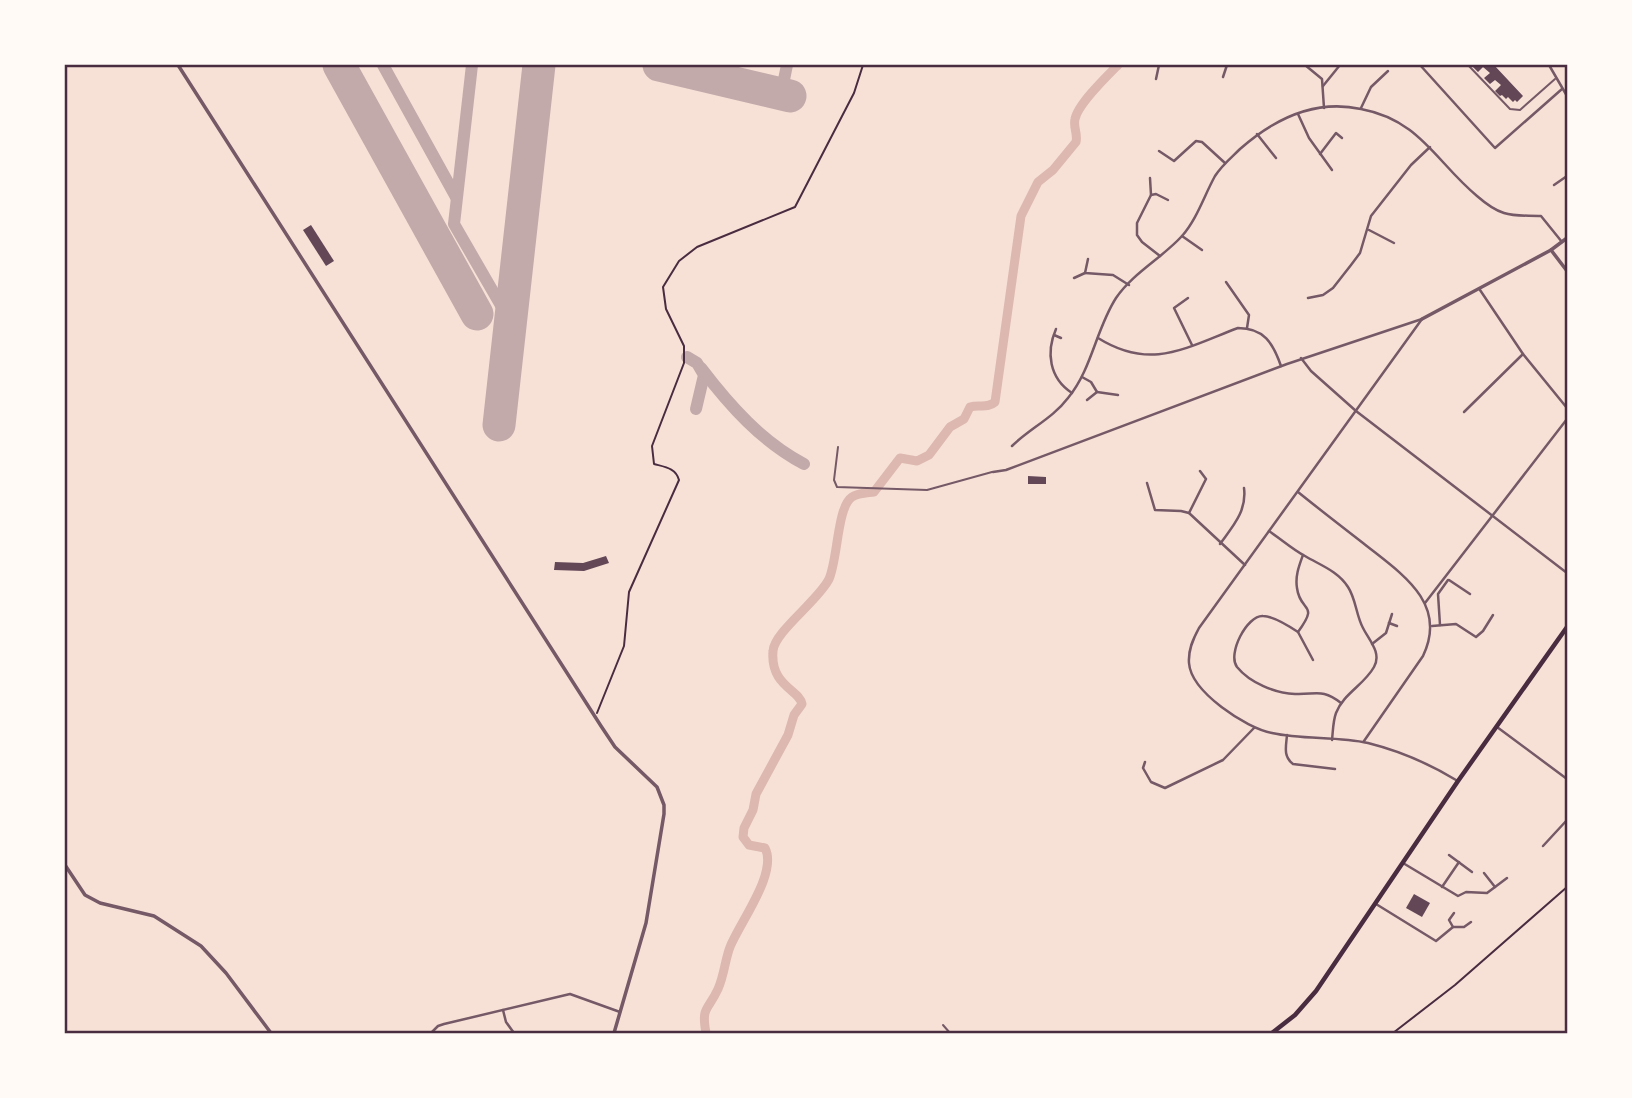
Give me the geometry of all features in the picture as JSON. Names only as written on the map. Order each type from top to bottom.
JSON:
[{"type":"main road","points":[[1272,1033],[1295,1015],[1315,991],[1567,627]]},
{"type":"street","points":[[178,65],[595,717],[615,747],[657,787],[664,805],[664,819],[653,889],[636,962],[614,1033]]},
{"type":"street","points":[[1156,79],[1159,65]]},
{"type":"street","points":[[1223,77],[1227,65]]},
{"type":"street","points":[[1305,65],[1322,79],[1324,108]]},
{"type":"street","points":[[1323,86],[1340,65]]},
{"type":"street","points":[[1420,65],[1495,148],[1562,89]]},
{"type":"street","points":[[1549,65],[1567,96]]},
{"type":"street","points":[[1361,108],[1371,87],[1388,71]]},
{"type":"street","points":[[1012,446],[1025,432],[1050,416],[1072,393],[1082,377],[1117,297],[1182,236],[1225,163],[1257,134],[1288,116],[1324,108],[1361,108],[1390,117],[1408,127],[1464,185],[1489,205],[1505,214],[1541,216],[1562,242]]},
{"type":"street","points":[[1298,114],[1302,126],[1332,170]]},
{"type":"street","points":[[1320,153],[1336,133],[1342,138]]},
{"type":"street","points":[[1257,134],[1276,158]]},
{"type":"street","points":[[1159,151],[1174,161],[1196,141],[1202,142],[1225,163]]},
{"type":"street","points":[[1308,298],[1323,295],[1333,288],[1360,253],[1371,216],[1411,165],[1430,147]]},
{"type":"street","points":[[1554,185],[1567,176]]},
{"type":"street","points":[[1150,178],[1151,195],[1137,223],[1137,235],[1160,256]]},
{"type":"street","points":[[1151,195],[1156,194],[1168,200]]},
{"type":"street","points":[[1368,230],[1394,243]]},
{"type":"street","points":[[1182,236],[1202,250]]},
{"type":"street","points":[[993,472],[1006,470],[1301,358],[1422,319],[1551,250],[1567,238]]},
{"type":"street","points":[[1192,251],[1196,246]]},
{"type":"street","points":[[1551,250],[1567,271]]},
{"type":"street","points":[[1085,273],[1088,259]]},
{"type":"street","points":[[1074,278],[1085,273],[1113,275],[1129,285]]},
{"type":"street","points":[[1227,282],[1249,315],[1247,328]]},
{"type":"street","points":[[1479,290],[1523,354],[1567,408]]},
{"type":"street","points":[[1188,298],[1174,308],[1192,345]]},
{"type":"street","points":[[1422,319],[1199,628],[1190,647],[1189,663],[1191,672],[1201,687],[1222,707],[1254,728],[1287,735],[1363,742],[1401,752],[1458,781]]},
{"type":"street","points":[[1098,338],[1130,354],[1151,356],[1177,351],[1238,328],[1247,328],[1261,332],[1269,339],[1281,366]]},
{"type":"street","points":[[1056,329],[1050,352],[1051,363],[1062,387],[1072,393]]},
{"type":"street","points":[[1054,335],[1061,338]]},
{"type":"street","points":[[1466,412],[1523,354]]},
{"type":"street","points":[[1301,358],[1311,371],[1356,411],[1567,573]]},
{"type":"street","points":[[1082,377],[1091,382],[1097,392],[1118,396]]},
{"type":"street","points":[[1087,400],[1097,392]]},
{"type":"street","points":[[1440,625],[1437,594],[1567,419]]},
{"type":"street","points":[[1189,513],[1206,479],[1200,471]]},
{"type":"street","points":[[1146,483],[1155,510],[1189,513],[1245,565]]},
{"type":"street","points":[[1220,544],[1240,515],[1245,502],[1244,488]]},
{"type":"street","points":[[1298,492],[1414,585],[1425,603],[1431,626],[1430,642],[1423,656],[1363,742]]},
{"type":"street","points":[[1245,502],[1252,502]]},
{"type":"street","points":[[1269,531],[1303,555],[1326,567],[1347,584],[1353,595],[1358,618],[1377,655],[1376,663],[1360,685],[1341,703],[1334,718],[1332,740]]},
{"type":"street","points":[[1298,632],[1308,614],[1297,587],[1297,570],[1303,555]]},
{"type":"street","points":[[1425,603],[1447,579]]},
{"type":"street","points":[[1447,579],[1469,594]]},
{"type":"street","points":[[1372,644],[1386,633],[1392,614]]},
{"type":"street","points":[[1431,626],[1456,624],[1476,637],[1493,615]]},
{"type":"street","points":[[1312,660],[1298,632],[1262,616],[1249,623],[1233,652],[1233,660],[1242,672],[1267,688],[1294,694],[1320,692],[1341,703]]},
{"type":"street","points":[[1389,623],[1396,625]]},
{"type":"street","points":[[1497,727],[1567,779]]},
{"type":"street","points":[[1145,762],[1143,768],[1151,782],[1165,788],[1223,761],[1254,728]]},
{"type":"street","points":[[1287,735],[1285,752],[1293,764],[1335,769]]},
{"type":"street","points":[[1311,766],[1311,772]]},
{"type":"street","points":[[1543,846],[1567,820]]},
{"type":"street","points":[[1547,834],[1552,838]]},
{"type":"street","points":[[1449,855],[1472,872]]},
{"type":"street","points":[[1443,887],[1459,862]]},
{"type":"street","points":[[1403,863],[1458,897],[1465,892],[1487,893],[1507,878]]},
{"type":"street","points":[[65,865],[85,895],[100,903],[154,916],[201,947],[226,972],[271,1033]]},
{"type":"street","points":[[1484,873],[1495,887]]},
{"type":"street","points":[[1376,904],[1436,941],[1453,928],[1464,928],[1471,922]]},
{"type":"street","points":[[1453,928],[1449,920],[1454,913]]},
{"type":"street","points":[[431,1033],[444,1024],[570,994],[620,1012]]},
{"type":"street","points":[[503,1010],[506,1022],[514,1033]]},
{"type":"lane","points":[[1468,65],[1510,109],[1520,110],[1557,77]]},
{"type":"lane","points":[[838,447],[834,480],[838,487],[927,490],[993,472]]},
{"type":"lane","points":[[943,1025],[950,1033]]},
{"type":"path","points":[[595,717],[601,708],[624,646],[629,592],[678,480],[673,470],[654,464],[652,446],[684,363],[684,346],[666,309],[663,287],[679,261],[696,247],[794,207],[854,93],[863,65]]},
{"type":"path","points":[[1393,1033],[1455,985],[1567,887]]},
{"type":"building","points":[[1471,65],[1494,65],[1523,96],[1513,102],[1508,97],[1506,99],[1500,96],[1495,91],[1501,85],[1495,80],[1490,84],[1484,78],[1490,73],[1483,67],[1478,72]]},
{"type":"building","points":[[311,225],[334,261],[326,266],[303,230]]},
{"type":"building","points":[[1028,476],[1046,477],[1046,484],[1028,484]]},
{"type":"building","points":[[606,556],[609,563],[584,571],[554,570],[555,562],[583,563]]},
{"type":"building","points":[[1414,894],[1430,903],[1422,917],[1406,908]]},
{"type":"waterway","points":[[706,1033],[706,1009],[720,984],[730,947],[756,898],[766,870],[768,858],[765,848],[749,845],[743,837],[744,828],[753,810],[756,794],[788,735],[794,715],[802,704],[776,672],[773,663],[775,643],[829,579],[843,511],[852,497],[874,492],[900,458],[917,461],[929,455],[950,427],[964,419],[970,407],[995,402],[1021,216],[1038,182],[1053,170],[1076,142],[1075,122],[1081,106],[1118,65]]},
{"type":"taxiway","points":[[383,65],[456,197]]},
{"type":"taxiway","points":[[472,65],[454,224],[510,321]]},
{"type":"taxiway","points":[[781,94],[787,65]]},
{"type":"taxiway","points":[[687,357],[697,363],[704,375],[696,409]]},
{"type":"taxiway","points":[[701,368],[747,422],[774,445],[804,464]]},
{"type":"runway","points":[[339,65],[477,314]]},
{"type":"runway","points":[[499,425],[539,65]]},
{"type":"runway","points":[[659,65],[790,96]]}]
